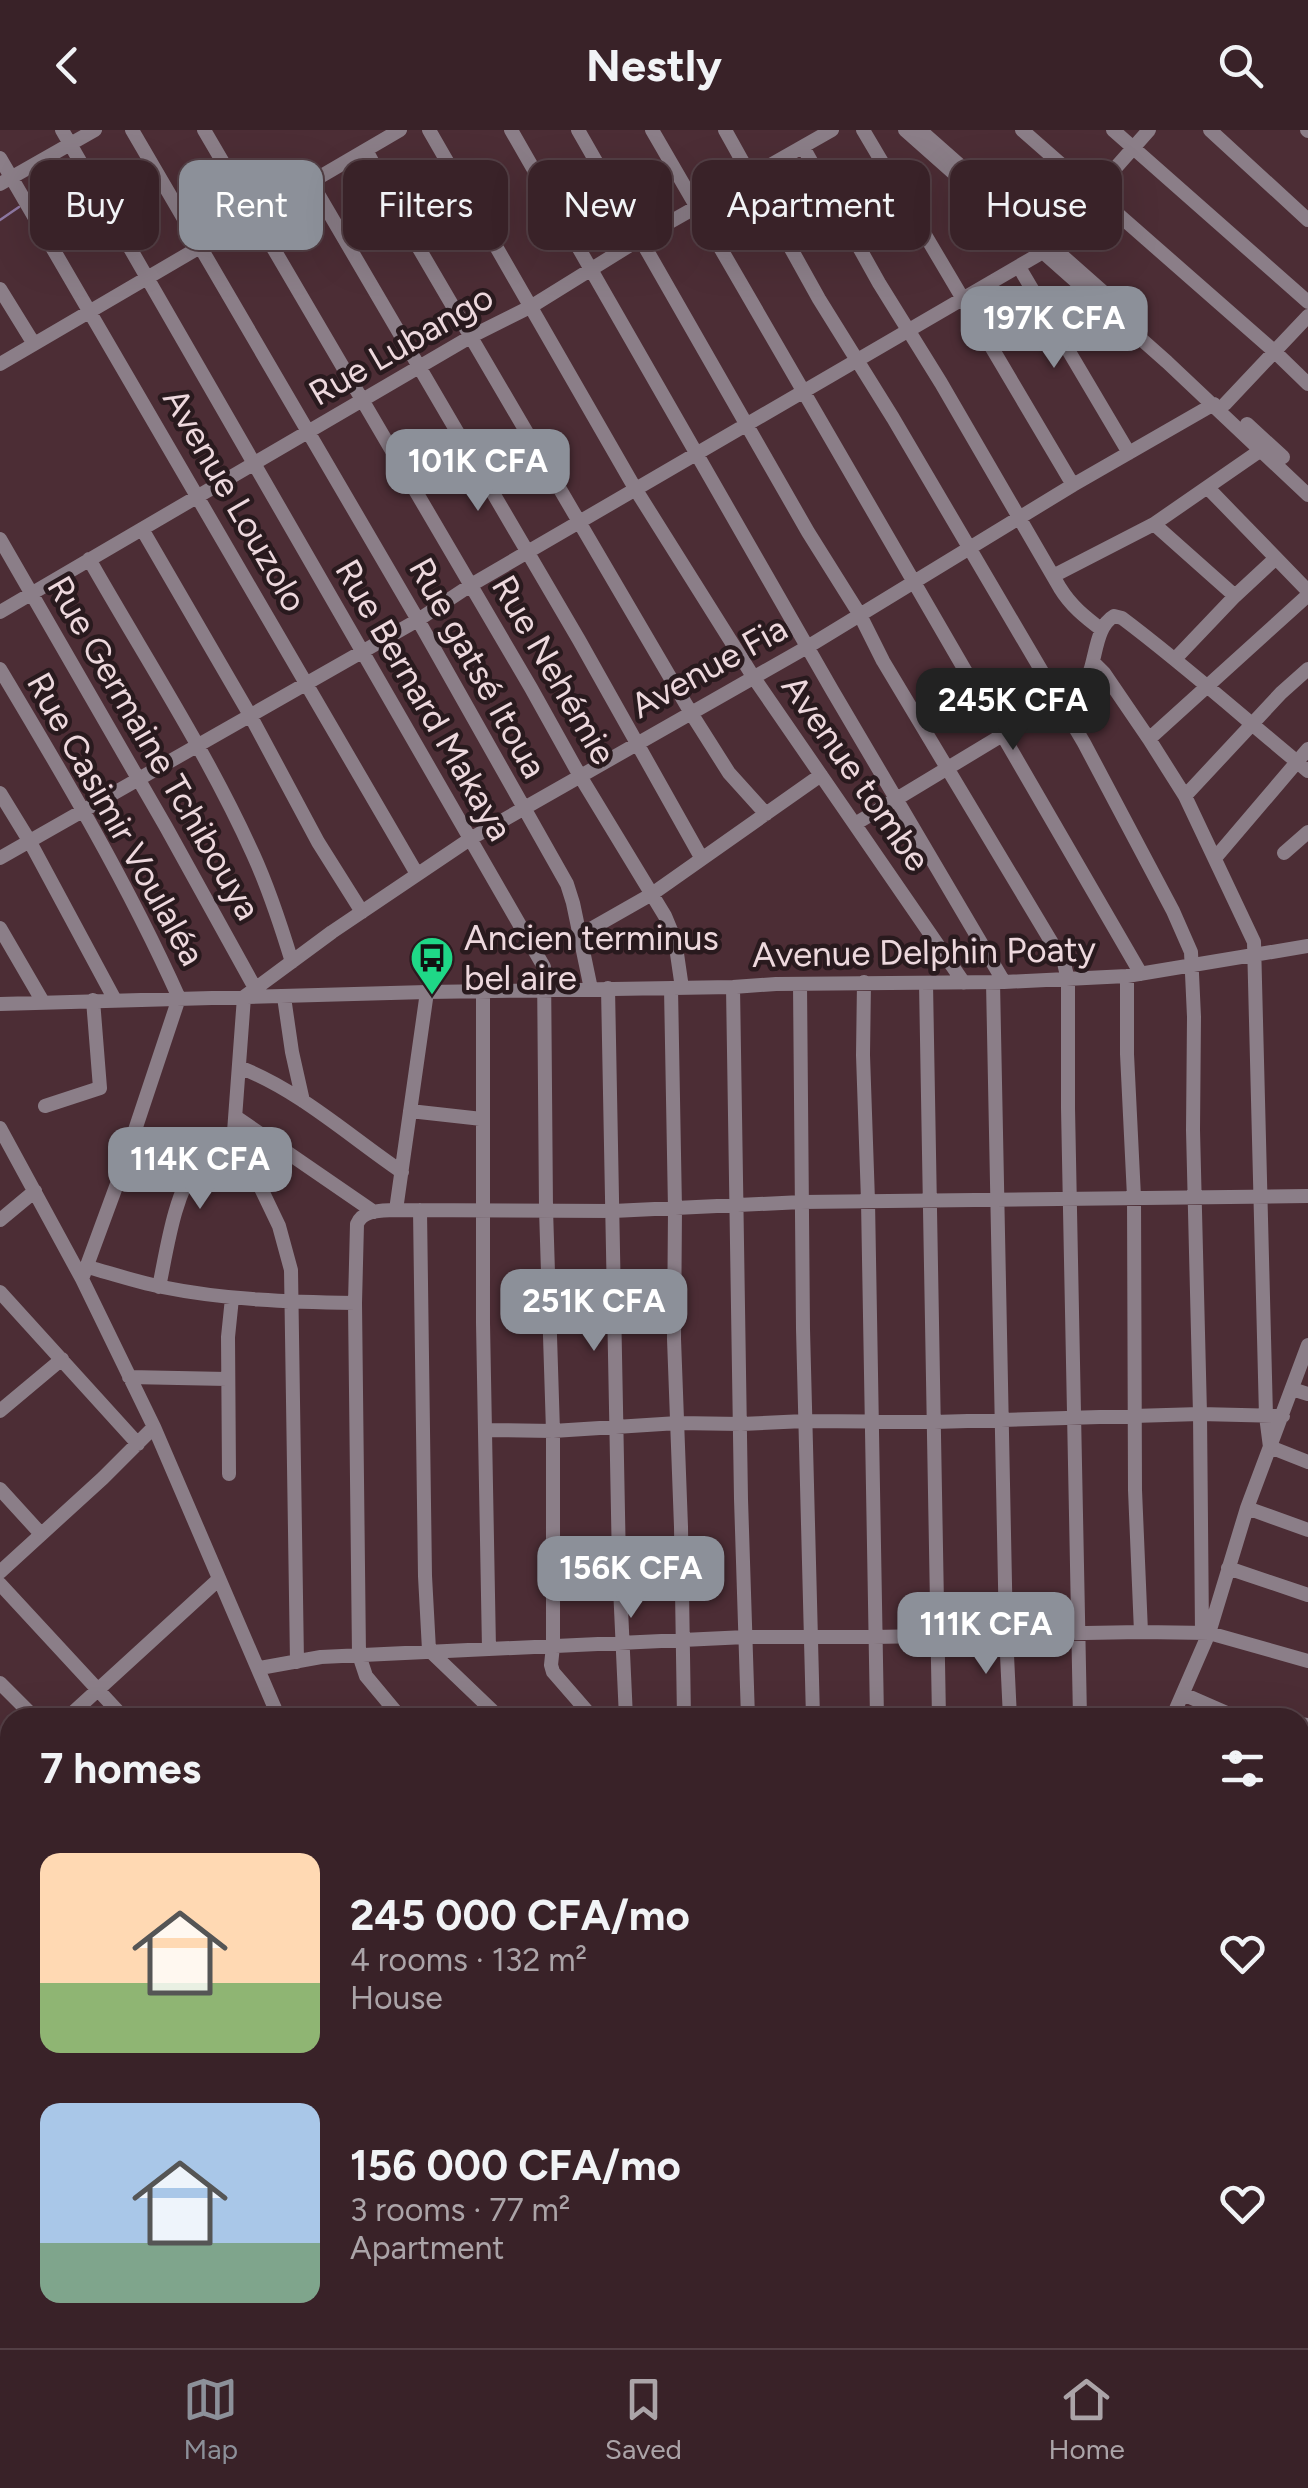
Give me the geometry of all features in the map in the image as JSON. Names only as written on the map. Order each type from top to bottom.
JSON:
[{"type":"street","name":"Rue Bernard Makaya","points":[[62,130],[544,967],[553,1431],[551,1665],[584,1708]]},
{"type":"street","points":[[6,181],[95,130]]},
{"type":"street","name":"Rue gatsé Itoua","points":[[132,130],[179,211]]},
{"type":"street","name":"Rue Nehémie","points":[[204,130],[222,160]]},
{"type":"street","points":[[323,175],[400,130]]},
{"type":"street","name":"Avenue tombe","points":[[428,130],[636,490],[754,678],[964,983]]},
{"type":"street","points":[[511,130],[999,982],[998,1201],[1010,1708]]},
{"type":"street","points":[[578,130],[595,160]]},
{"type":"street","points":[[652,130],[692,199]]},
{"type":"street","points":[[726,130],[743,160]]},
{"type":"street","name":"Rue Lubango","points":[[781,160],[832,130]]},
{"type":"street","points":[[863,130],[1073,486]]},
{"type":"street","points":[[905,130],[950,168]]},
{"type":"street","points":[[920,130],[952,160]]},
{"type":"street","points":[[1022,130],[1056,160]]},
{"type":"street","points":[[1114,130],[1308,302]]},
{"type":"street","points":[[1120,160],[1149,130]]},
{"type":"street","points":[[1210,130],[1308,220]]},
{"type":"street","points":[[803,148],[1068,601],[1102,630]]},
{"type":"street","points":[[366,150],[417,245],[691,713],[729,773],[766,814]]},
{"type":"street","name":"Avenue Louzolo","points":[[0,158],[6,181],[90,311],[417,874]]},
{"type":"street","points":[[323,203],[702,859]]},
{"type":"street","points":[[1122,218],[1308,384]]},
{"type":"street","points":[[0,364],[192,250]]},
{"type":"street","name":"Rue gatsé Itoua","points":[[201,250],[567,884],[591,989]]},
{"type":"street","name":"Rue Nehémie","points":[[275,250],[676,940],[674,1339],[684,1708]]},
{"type":"street","name":"Rue Lubango","points":[[0,612],[418,367],[532,306],[622,250]]},
{"type":"street","points":[[646,250],[883,660],[1058,950],[1068,980],[1080,1708]]},
{"type":"street","points":[[721,250],[1003,734],[1134,975],[1127,1054],[1134,1197],[1136,1490],[1142,1632]]},
{"type":"street","points":[[793,250],[1060,701],[1185,936],[1193,966],[1205,1633]]},
{"type":"street","points":[[0,858],[418,620],[1043,250]]},
{"type":"street","points":[[1048,250],[1308,482]]},
{"type":"street","points":[[1019,266],[1129,453]]},
{"type":"street","points":[[0,289],[34,344]]},
{"type":"street","name":"Avenue Fia","points":[[250,993],[470,839],[754,678],[1129,453],[1219,404],[1308,316]]},
{"type":"street","points":[[1219,404],[1308,495]]},
{"type":"street","points":[[1053,576],[1154,524],[1261,450]]},
{"type":"street","points":[[1150,739],[1308,593],[1208,488]]},
{"type":"street","points":[[1154,524],[1235,596]]},
{"type":"street","points":[[142,528],[318,842],[362,912]]},
{"type":"street","name":"Rue Germaine Tchibouya","points":[[0,539],[138,779],[250,993]]},
{"type":"street","points":[[1175,660],[1276,558]]},
{"type":"street","points":[[89,559],[197,746],[255,858],[292,962]]},
{"type":"street","points":[[855,824],[1087,681],[1102,630],[1110,617],[1118,617],[1175,660],[1303,766]]},
{"type":"street","points":[[1093,662],[1186,796],[1254,942],[1266,1416],[1270,1447]]},
{"type":"street","name":"Rue Casimir Voulaléa","points":[[0,669],[151,936],[179,998]]},
{"type":"street","points":[[1186,796],[1281,692],[1308,669]]},
{"type":"street","points":[[1216,857],[1303,766],[1308,749]]},
{"type":"street","points":[[580,935],[652,894],[821,776]]},
{"type":"street","points":[[0,792],[115,1000]]},
{"type":"street","points":[[1284,853],[1308,832]]},
{"type":"street","points":[[0,928],[43,1002]]},
{"type":"street","name":"Avenue Delphin Poaty","points":[[0,1004],[250,993],[284,996],[1068,980],[1134,975],[1308,946]]},
{"type":"street","points":[[864,982],[877,1708]]},
{"type":"street","points":[[926,983],[939,1708]]},
{"type":"street","points":[[800,984],[805,1421],[814,1708]]},
{"type":"street","points":[[734,987],[740,1499],[748,1708]]},
{"type":"street","points":[[608,988],[620,1644],[625,1708]]},
{"type":"street","points":[[396,1210],[427,992]]},
{"type":"street","points":[[483,992],[483,1323],[490,1649]]},
{"type":"street","points":[[250,993],[235,1124],[285,1244],[291,1270],[297,1662]]},
{"type":"street","points":[[284,996],[303,1101]]},
{"type":"street","points":[[85,1273],[179,998]]},
{"type":"street","points":[[45,1106],[100,1088],[93,1000]]},
{"type":"street","points":[[239,1066],[303,1101],[402,1172]]},
{"type":"street","points":[[410,1112],[482,1119]]},
{"type":"street","points":[[235,1124],[374,1212]]},
{"type":"street","points":[[159,1287],[188,1179],[235,1124]]},
{"type":"street","points":[[0,1128],[85,1273],[276,1708]]},
{"type":"street","points":[[0,1220],[35,1191]]},
{"type":"street","points":[[393,1708],[366,1676],[358,1656],[355,1304],[359,1218],[396,1210],[614,1211],[802,1202],[1308,1196]]},
{"type":"street","points":[[420,1210],[429,1650],[490,1708]]},
{"type":"street","points":[[85,1273],[232,1298],[355,1304]]},
{"type":"street","points":[[0,1292],[138,1444]]},
{"type":"street","points":[[229,1474],[227,1379],[232,1298]]},
{"type":"street","points":[[1177,1708],[1308,1345]]},
{"type":"street","points":[[4,1401],[62,1359]]},
{"type":"street","points":[[129,1377],[227,1379]]},
{"type":"street","points":[[1292,1389],[1308,1394]]},
{"type":"street","points":[[487,1430],[553,1431],[678,1422],[1283,1416]]},
{"type":"street","points":[[0,1572],[154,1427]]},
{"type":"street","points":[[1270,1447],[1308,1462]]},
{"type":"street","points":[[0,1489],[41,1534]]},
{"type":"street","points":[[1247,1508],[1308,1530]]},
{"type":"street","points":[[1228,1568],[1308,1594]]},
{"type":"street","points":[[78,1708],[219,1579]]},
{"type":"street","points":[[0,1584],[115,1708]]},
{"type":"street","points":[[260,1668],[321,1657],[429,1650],[746,1637],[1078,1632],[1205,1633],[1308,1662]]},
{"type":"street","points":[[0,1683],[25,1708]]},
{"type":"street","points":[[1183,1694],[1215,1708]]},
{"type":"waterway","points":[[0,220],[19,207]]},
{"type":"place","name":"Ancien terminus bel aire","points":[[432,996]]}]
